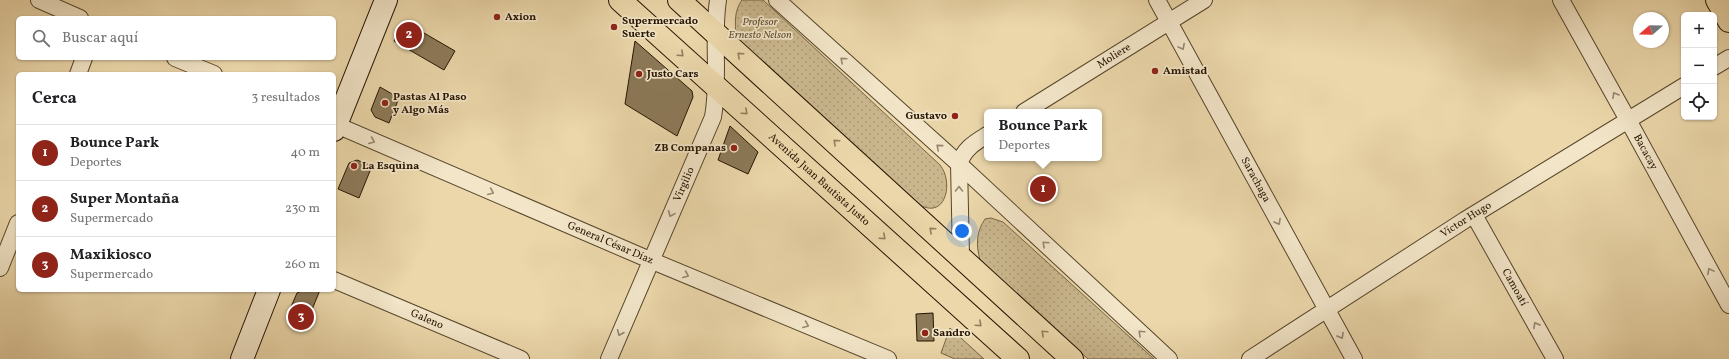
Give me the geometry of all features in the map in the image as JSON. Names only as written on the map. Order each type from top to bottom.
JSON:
[{"type":"main road","points":[[336,124],[386,0]]},
{"type":"main road","name":"Avenida Juan Bautista Justo","points":[[620,0],[1018,359]]},
{"type":"main road","points":[[679,0],[1072,359]]},
{"type":"main road","points":[[1717,0],[1729,21]]},
{"type":"main road","points":[[242,359],[268,292]]},
{"type":"street","points":[[39,0],[75,16]]},
{"type":"street","name":"Virgilio","points":[[609,359],[650,260],[713,117],[716,101],[715,32],[718,0]]},
{"type":"street","points":[[777,0],[958,164],[1169,359]]},
{"type":"street","name":"Sarachaga","points":[[1157,0],[1354,359]]},
{"type":"street","name":"Moliere","points":[[1029,109],[1204,0]]},
{"type":"street","name":"Bacacay","points":[[1560,0],[1628,120],[1729,305]]},
{"type":"street","points":[[1717,65],[1729,58]]},
{"type":"street","points":[[79,72],[83,60]]},
{"type":"street","points":[[180,60],[209,72]]},
{"type":"street","name":"Víctor Hugo","points":[[1250,359],[1474,215],[1681,88]]},
{"type":"street","name":"General César Díaz","points":[[336,126],[888,359]]},
{"type":"street","points":[[961,256],[958,164],[962,154],[969,146],[984,137]]},
{"type":"street","name":"Camoatí","points":[[1474,215],[1555,359]]},
{"type":"street","points":[[0,268],[16,228]]},
{"type":"street","name":"Galeno","points":[[336,281],[521,359]]},
{"type":"green space","name":"Profesor Ernesto Nelson","points":[[742,0],[763,0],[940,165],[944,172],[947,189],[941,204],[928,208],[918,204],[740,41],[736,36],[735,22],[736,13]]},
{"type":"green space","points":[[991,218],[1003,222],[1154,359],[1088,359],[980,260],[977,244],[978,234],[985,219]]},
{"type":"green space","points":[[950,328],[984,359],[955,359],[941,353]]},
{"type":"building","points":[[405,22],[455,51],[444,70],[394,41]]},
{"type":"building","points":[[635,41],[692,91],[693,97],[677,136],[625,104]]},
{"type":"building","name":"Pastas Al Paso y Algo Más","points":[[380,87],[399,98],[389,123],[375,117],[371,110]]},
{"type":"building","points":[[730,126],[758,152],[748,174],[718,160]]},
{"type":"building","points":[[357,160],[372,166],[359,198],[338,189],[349,163]]},
{"type":"building","points":[[319,292],[309,317],[290,309],[297,293]]},
{"type":"building","name":"Sandro","points":[[933,313],[934,341],[917,341],[916,314]]},
{"type":"place","name":"Axion","points":[[497,17]]},
{"type":"place","name":"Supermercado Suerte","points":[[614,27]]},
{"type":"place","name":"Super Montaña","points":[[409,35]]},
{"type":"place","name":"Amistad","points":[[1155,71]]},
{"type":"place","name":"Justo Cars","points":[[639,74]]},
{"type":"place","name":"Pastas Al Paso y Algo Más","points":[[385,103]]},
{"type":"place","name":"Gustavo","points":[[955,116]]},
{"type":"place","name":"ZB Companas","points":[[734,148]]},
{"type":"place","name":"La Esquina","points":[[354,166]]},
{"type":"place","name":"Bounce Park","points":[[1043,189]]},
{"type":"place","name":"Maxikiosco","points":[[301,317]]},
{"type":"place","name":"Sandro","points":[[925,333]]}]
